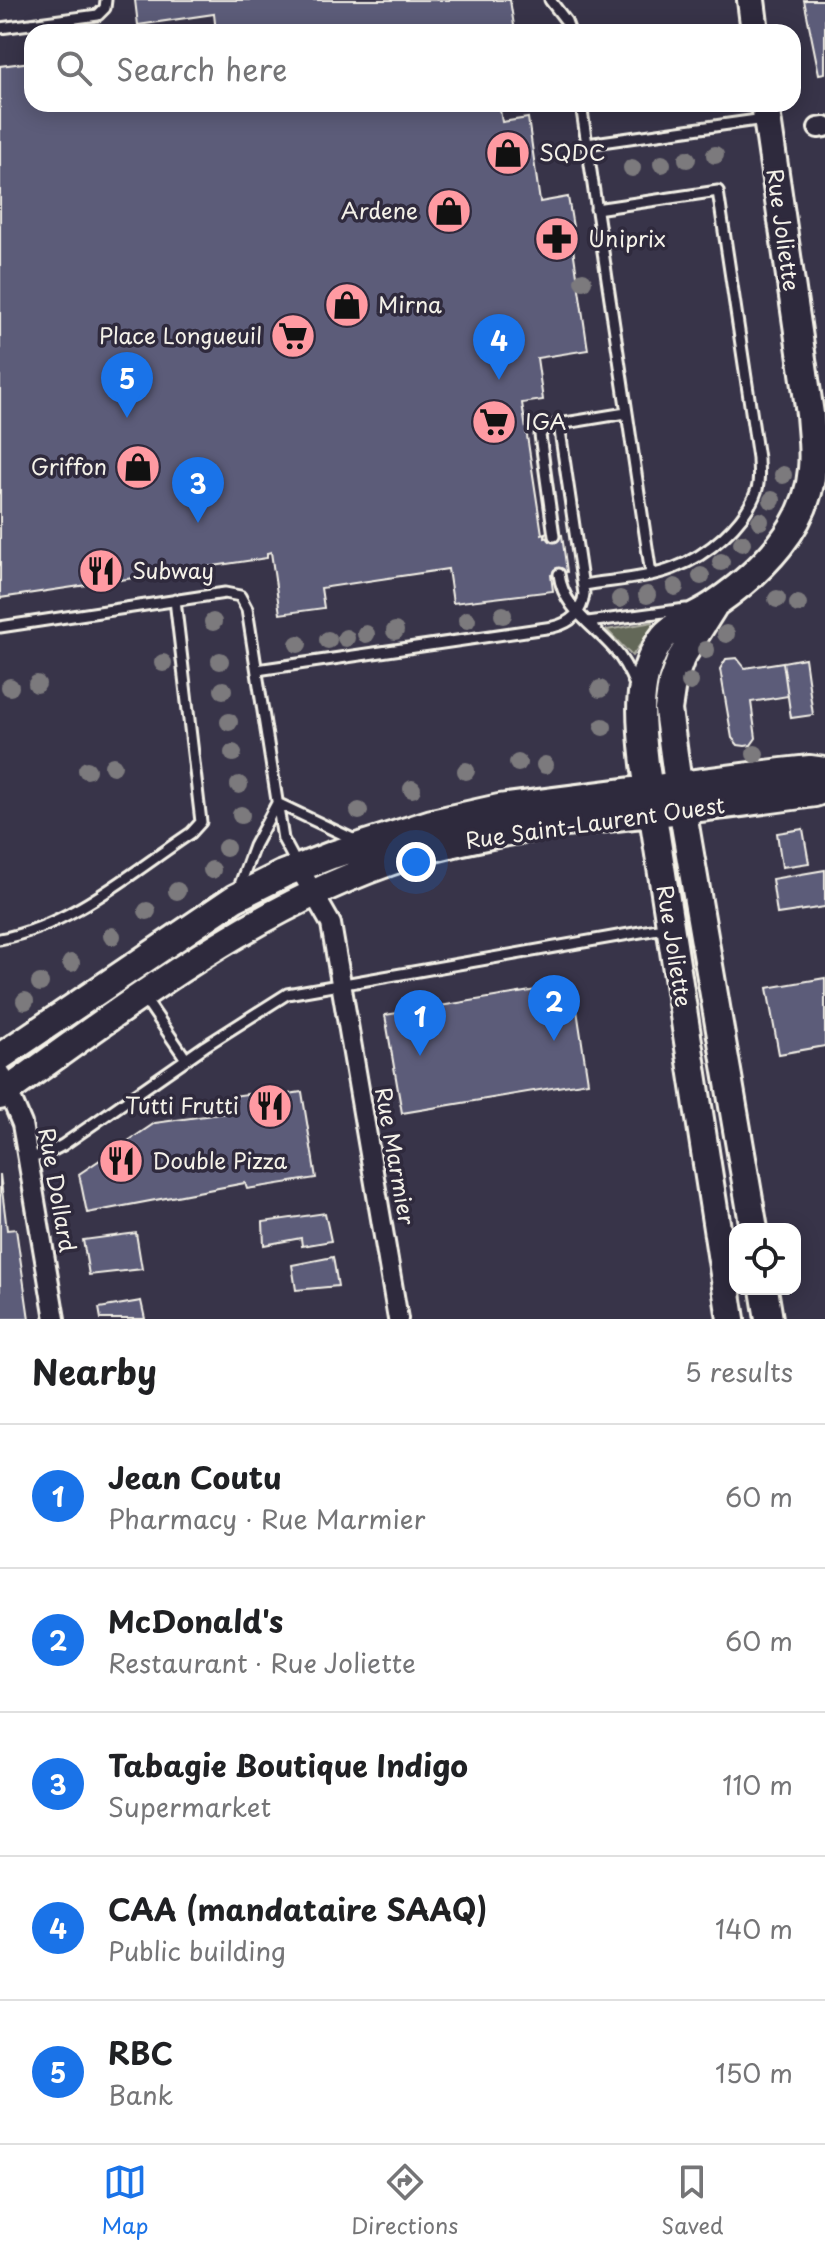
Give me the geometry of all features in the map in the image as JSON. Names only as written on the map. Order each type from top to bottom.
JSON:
[{"type":"street","points":[[751,0],[754,24]]},
{"type":"street","name":"Rue Joliette","points":[[731,1319],[641,734],[641,698],[651,658],[667,632],[714,605],[786,538],[802,509],[812,469],[810,414],[766,112]]},
{"type":"street","name":"Rue Joliette","points":[[714,605],[681,658],[669,695],[671,740],[753,1223]]},
{"type":"street","name":"Rue Saint-Laurent Ouest","points":[[681,797],[810,769],[825,771]]},
{"type":"street","name":"Rue Saint-Laurent Ouest","points":[[0,1057],[235,898],[299,868],[364,844],[484,811],[681,797],[815,793],[825,789]]},
{"type":"street","name":"Rue Saint-Laurent Ouest","points":[[3,1086],[224,944],[315,892],[396,860],[471,839],[651,800]]},
{"type":"street","name":"Rue Marmier","points":[[299,868],[331,924],[398,1319]]},
{"type":"street","name":"Rue Dollard","points":[[3,1086],[19,1115],[55,1319]]},
{"type":"street","points":[[765,1295],[769,1319]]},
{"type":"lane","points":[[30,24],[98,15],[105,8],[106,0]]},
{"type":"lane","points":[[550,0],[567,24]]},
{"type":"lane","points":[[0,28],[24,25]]},
{"type":"lane","points":[[582,112],[651,574]]},
{"type":"lane","points":[[587,144],[761,112]]},
{"type":"lane","points":[[584,585],[675,568],[710,547],[747,508],[759,484],[758,458],[718,191],[596,209]]},
{"type":"lane","points":[[554,536],[540,438],[545,427],[626,413]]},
{"type":"lane","points":[[257,670],[566,623],[577,614],[583,600],[584,585],[559,424]]},
{"type":"lane","points":[[559,574],[561,589],[577,614],[623,661],[641,698]]},
{"type":"lane","points":[[0,627],[225,593],[240,596],[247,609],[283,839],[299,868]]},
{"type":"lane","points":[[0,939],[65,917],[191,833],[201,822],[175,600]]},
{"type":"lane","points":[[588,622],[714,605]]},
{"type":"lane","points":[[277,803],[364,844]]},
{"type":"lane","points":[[235,898],[254,846],[277,803]]},
{"type":"lane","points":[[28,1158],[46,1154],[63,1145],[279,997],[341,983],[671,926]]},
{"type":"lane","points":[[143,996],[186,1059]]},
{"type":"green space","points":[[653,622],[654,625],[632,656],[607,630]]},
{"type":"building","points":[[135,0],[510,0],[514,24],[215,24],[214,14],[138,24]]},
{"type":"building","points":[[804,0],[825,0],[825,73],[819,74]]},
{"type":"building","name":"Place Longueuil","points":[[24,63],[24,112],[500,112],[502,122],[528,118],[540,202],[568,197],[588,350],[537,358],[543,400],[522,403],[542,534],[545,533],[545,538],[562,535],[567,572],[551,575],[553,591],[453,603],[448,569],[321,588],[324,608],[280,614],[271,552],[267,553],[267,558],[0,598],[0,66]]},
{"type":"building","points":[[737,658],[745,668],[783,662],[788,696],[751,702],[756,738],[751,745],[745,746],[738,745],[732,738],[720,669],[726,659]]},
{"type":"building","points":[[805,658],[813,715],[791,718],[783,662]]},
{"type":"building","points":[[803,829],[809,863],[782,867],[777,833]]},
{"type":"building","points":[[825,870],[825,907],[777,914],[772,879]]},
{"type":"building","points":[[825,978],[825,1046],[779,1054],[767,988]]},
{"type":"building","points":[[573,984],[588,1082],[402,1113],[385,1015]]},
{"type":"building","points":[[302,1092],[316,1178],[247,1189],[245,1183],[87,1213],[79,1174],[155,1123],[227,1113],[225,1097],[254,1093],[255,1099]]},
{"type":"building","points":[[0,1174],[7,1230],[16,1229],[29,1319],[0,1319]]},
{"type":"building","points":[[325,1213],[331,1241],[302,1246],[301,1238],[264,1245],[263,1222]]},
{"type":"building","points":[[136,1233],[142,1269],[89,1275],[83,1240]]},
{"type":"building","points":[[333,1257],[338,1286],[296,1290],[292,1265]]},
{"type":"building","points":[[141,1301],[145,1319],[101,1319],[99,1308]]},
{"type":"place","name":"SQDC","points":[[508,153]]},
{"type":"place","name":"Ardene","points":[[449,211]]},
{"type":"place","name":"Uniprix","points":[[557,239]]},
{"type":"place","name":"Mirna","points":[[347,305]]},
{"type":"place","name":"Place Longueuil","points":[[293,336]]},
{"type":"place","name":"CAA (mandataire SAAQ)","points":[[499,380]]},
{"type":"place","name":"RBC","points":[[127,418]]},
{"type":"place","name":"IGA","points":[[494,422]]},
{"type":"place","name":"Griffon","points":[[138,467]]},
{"type":"place","name":"Tabagie Boutique Indigo","points":[[198,523]]},
{"type":"place","name":"Subway","points":[[101,571]]},
{"type":"place","name":"McDonald's","points":[[554,1041]]},
{"type":"place","name":"Jean Coutu","points":[[420,1056]]},
{"type":"place","name":"Tutti Frutti","points":[[270,1106]]},
{"type":"place","name":"Double Pizza","points":[[121,1161]]}]
